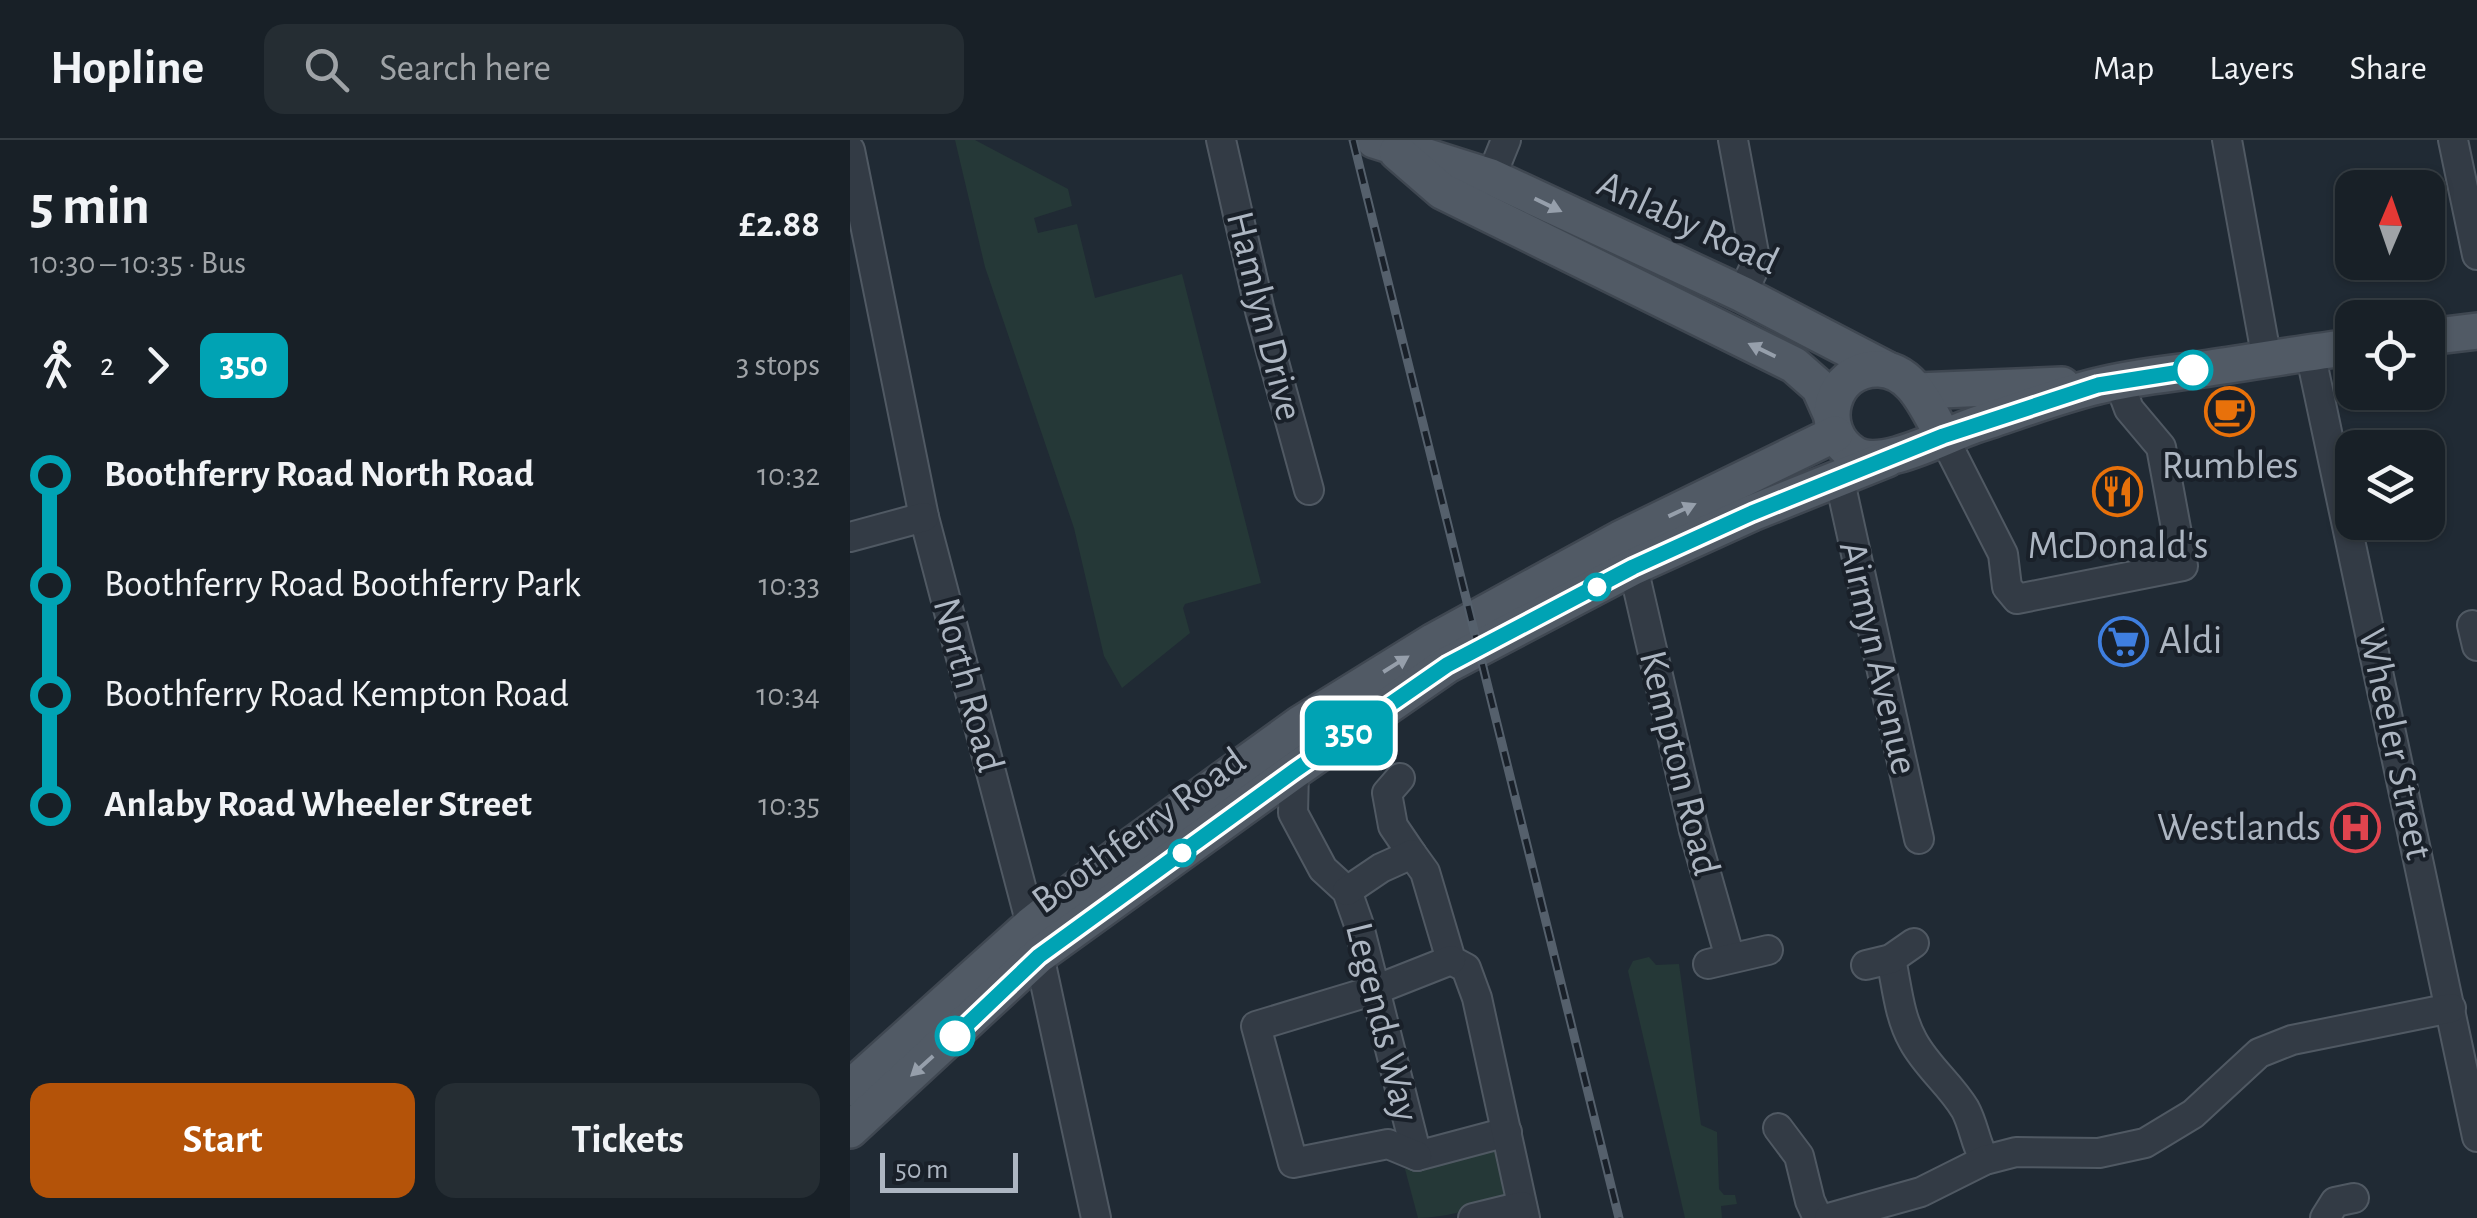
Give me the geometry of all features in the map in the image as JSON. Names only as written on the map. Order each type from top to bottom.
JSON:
[{"type":"main road","name":"Anlaby Road","points":[[1383,144],[1491,177],[1742,294],[1886,369]]},
{"type":"main road","name":"Anlaby Road","points":[[1383,144],[1442,191],[1794,366],[1819,387],[1833,424]]},
{"type":"main road","points":[[2445,335],[2477,331]]},
{"type":"main road","points":[[1917,391],[2108,384],[2335,349]]},
{"type":"main road","points":[[1917,391],[1923,418],[1919,434],[1896,455],[1867,460],[1856,455],[1833,424],[1834,398],[1851,376],[1864,370],[1886,369],[1907,379],[1917,391],[1943,436],[2108,384]]},
{"type":"main road","name":"Boothferry Road","points":[[850,1130],[1124,852],[1300,724],[1434,641],[1833,424]]},
{"type":"main road","name":"Boothferry Road","points":[[850,1088],[1035,940],[1256,799],[1447,665],[1633,567],[1943,436]]},
{"type":"street","name":"Hamlyn Drive","points":[[1221,140],[1260,311],[1308,490]]},
{"type":"street","points":[[1491,177],[1506,140]]},
{"type":"street","points":[[1732,140],[1756,264],[1742,294]]},
{"type":"street","points":[[2227,140],[2267,360]]},
{"type":"street","points":[[2454,140],[2477,255]]},
{"type":"street","name":"North Road","points":[[850,150],[924,517],[1035,940],[1096,1218]]},
{"type":"street","name":"Wheeler Street","points":[[2310,352],[2477,1137]]},
{"type":"street","points":[[1943,436],[2003,554],[2006,587],[2017,598],[2183,566],[2161,446],[2108,384]]},
{"type":"street","name":"Airmyn Avenue","points":[[1839,477],[1918,839]]},
{"type":"street","points":[[850,536],[924,517]]},
{"type":"street","name":"Kempton Road","points":[[1633,567],[1719,961],[1768,950]]},
{"type":"street","points":[[1256,799],[1293,813],[1294,771]]},
{"type":"street","points":[[1403,776],[1387,793],[1393,826],[1425,872],[1450,960],[1466,968],[1477,998],[1523,1212],[1473,1218]]},
{"type":"street","name":"Legends Way","points":[[1293,813],[1324,869],[1347,891],[1417,1156],[1507,1132]]},
{"type":"street","points":[[1347,891],[1381,868],[1412,854]]},
{"type":"street","points":[[1890,956],[1901,1014],[1914,1044],[1952,1086],[1970,1119],[1984,1160]]},
{"type":"street","points":[[1417,1156],[1388,1144],[1293,1163],[1256,1026],[1375,990],[1450,960]]},
{"type":"street","points":[[1829,1218],[1921,1192],[1984,1160],[2016,1152],[2099,1152],[2144,1143],[2194,1114],[2259,1054],[2292,1040],[2451,1008]]},
{"type":"street","points":[[1774,1125],[1799,1156],[1818,1218]]},
{"type":"green space","points":[[955,140],[975,140],[1068,189],[1072,206],[1034,218],[1038,233],[1077,224],[1095,298],[1182,274],[1261,583],[1185,604],[1190,633],[1122,688],[1104,656],[1074,528],[985,267]]},
{"type":"green space","points":[[1649,957],[1656,965],[1679,964],[1701,1125],[1717,1132],[1719,1189],[1724,1195],[1735,1195],[1737,1204],[1721,1206],[1722,1218],[1685,1218],[1628,971],[1633,961]]},
{"type":"green space","points":[[1492,1148],[1504,1151],[1511,1189],[1481,1206],[1418,1218],[1405,1169]]},
{"type":"railway","points":[[1353,140],[1619,1218]]},
{"type":"bus line","name":"350","points":[[955,1036],[1039,956],[1447,665],[1633,567],[1904,451],[2098,385],[2193,370]]},
{"type":"place","name":"Rumbles","points":[[2230,411]]},
{"type":"place","name":"McDonald's","points":[[2118,491]]},
{"type":"place","name":"Aldi","points":[[2124,641]]},
{"type":"place","name":"Westlands","points":[[2356,828]]}]
